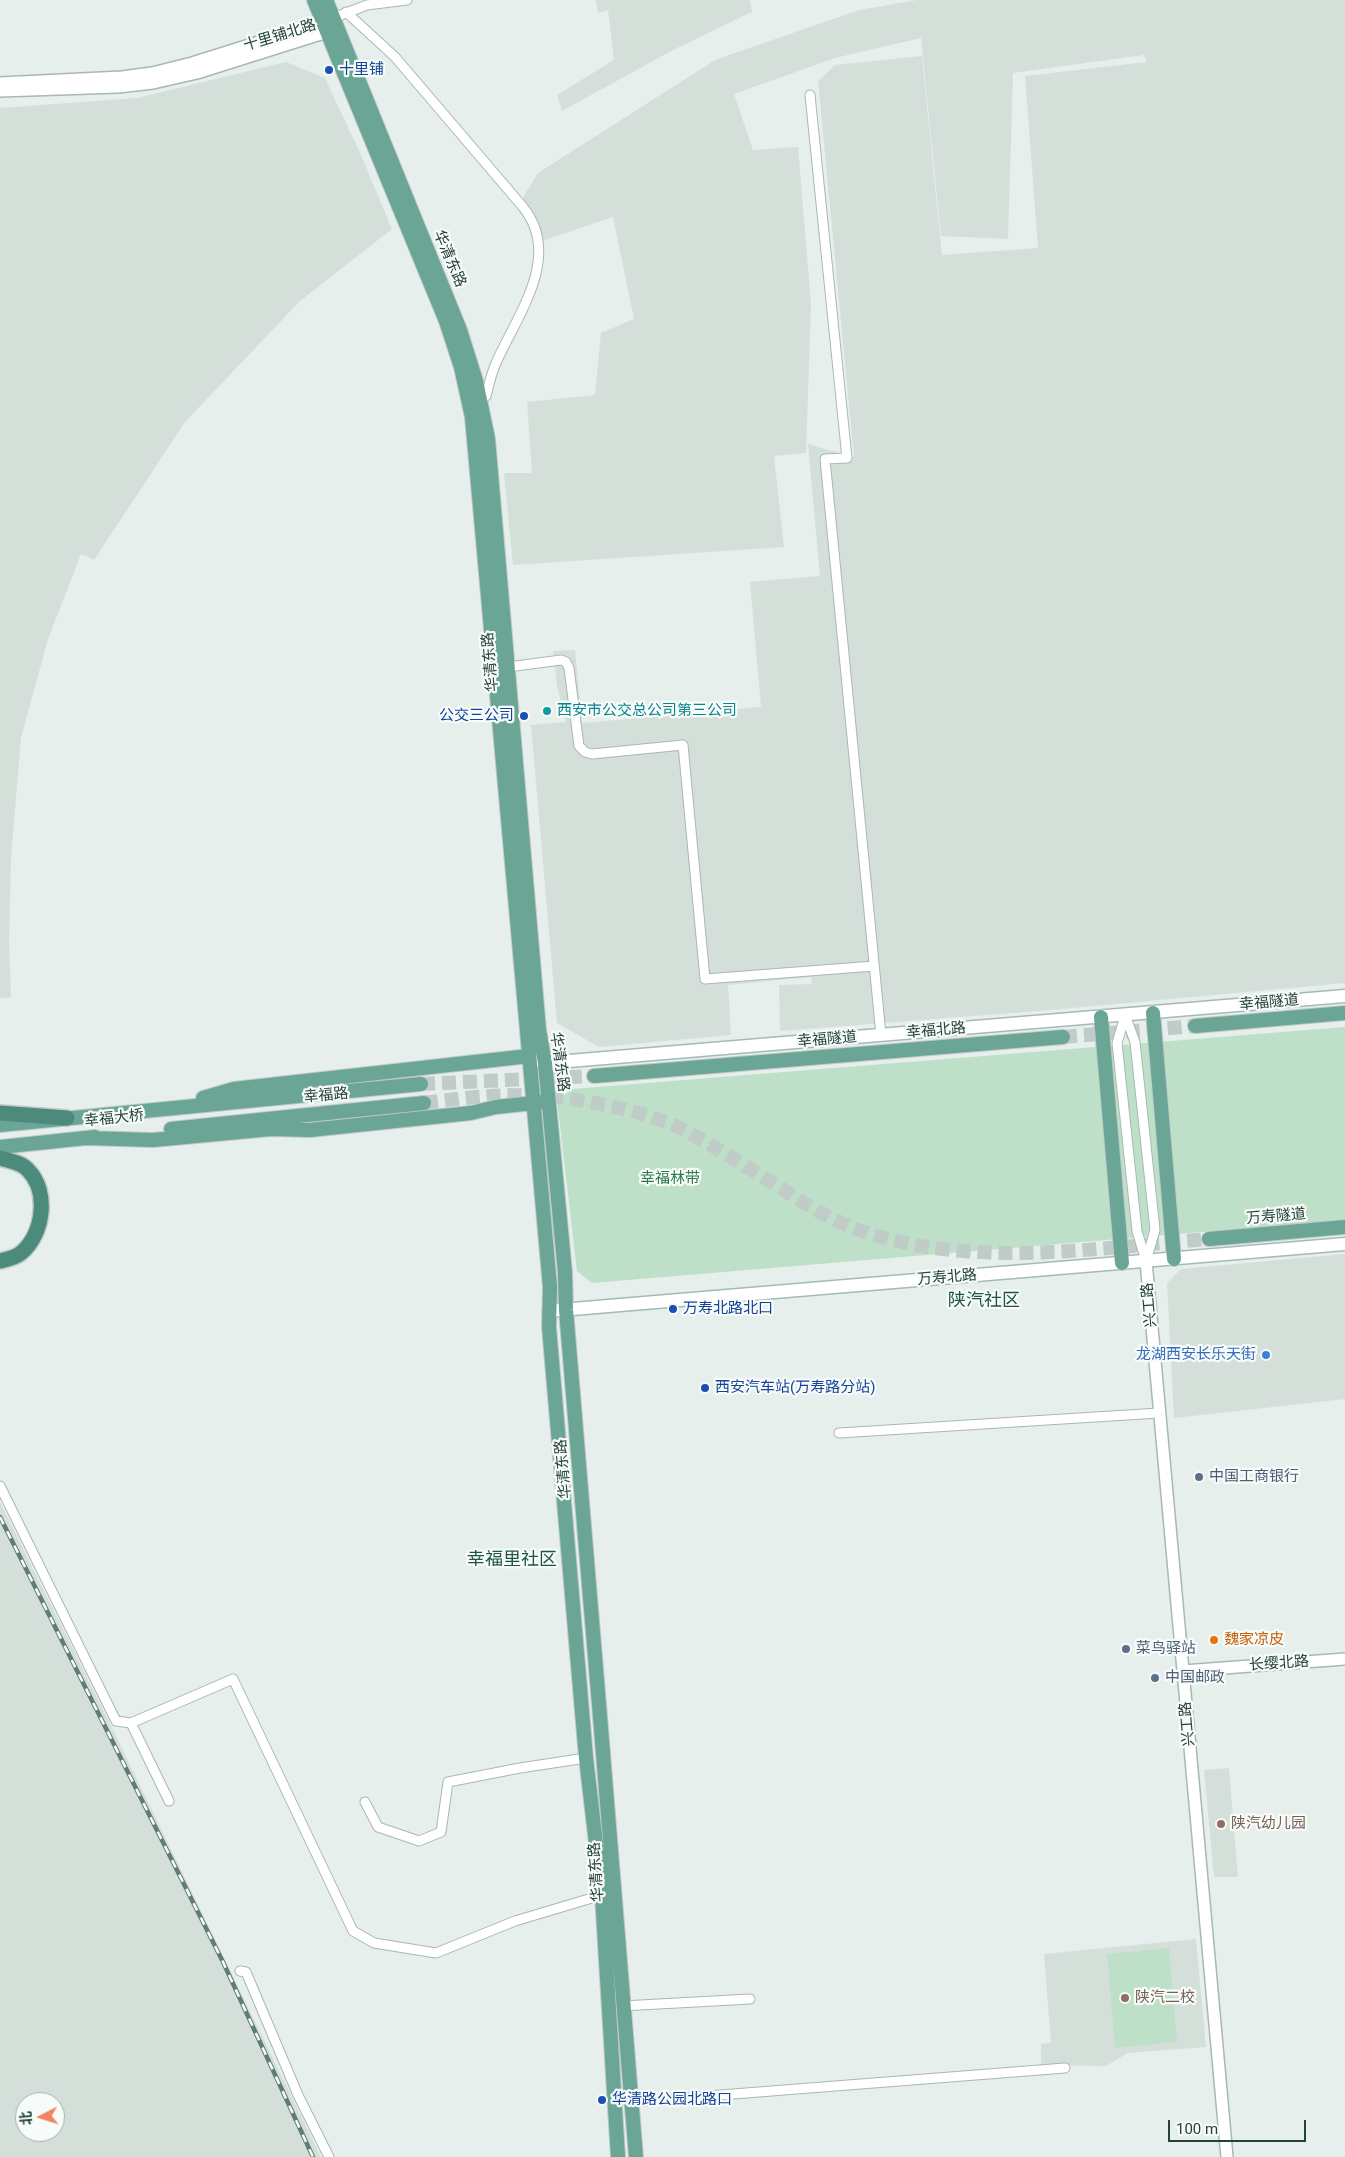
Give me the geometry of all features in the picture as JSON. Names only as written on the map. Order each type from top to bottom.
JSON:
[{"type":"highway","points":[[0,1113],[67,1118]]},
{"type":"highway","points":[[0,1158],[17,1163],[28,1169],[38,1184],[42,1201],[37,1228],[28,1246],[14,1258],[0,1261]]},
{"type":"main road","points":[[304,0],[355,50],[460,306],[476,352],[496,449],[496,520]]},
{"type":"main road","name":"华清东路","points":[[314,0],[328,24],[451,305],[468,354],[488,440],[538,1030],[545,1063],[565,1272],[566,1310],[616,1892],[622,2006],[636,2157]]},
{"type":"main road","name":"华清东路","points":[[326,0],[328,24],[340,64],[426,271],[453,343],[472,418],[550,1287],[549,1327],[586,1758],[602,1896],[618,2157]]},
{"type":"main road","name":"幸福北路","points":[[529,1056],[545,1063],[1345,996]]},
{"type":"main road","points":[[1153,1013],[1174,1259]]},
{"type":"main road","name":"幸福隧道","points":[[1195,1026],[1345,1013]]},
{"type":"main road","points":[[1101,1017],[1122,1263]]},
{"type":"main road","name":"幸福隧道","points":[[594,1076],[1063,1038]]},
{"type":"main road","points":[[232,1095],[529,1056]]},
{"type":"main road","name":"幸福路","points":[[232,1095],[421,1084]]},
{"type":"main road","name":"幸福大桥","points":[[0,1125],[171,1108],[232,1095]]},
{"type":"main road","points":[[86,1138],[153,1140],[271,1129],[310,1130],[471,1113],[496,1107],[548,1102]]},
{"type":"main road","name":"幸福路","points":[[232,1122],[424,1103]]},
{"type":"main road","name":"幸福大桥","points":[[0,1147],[232,1122]]},
{"type":"main road","name":"万寿隧道","points":[[1209,1239],[1345,1227]]},
{"type":"main road","name":"万寿北路","points":[[549,1311],[1345,1244]]},
{"type":"street","points":[[328,24],[346,12],[367,5],[407,0]]},
{"type":"street","points":[[346,12],[395,57],[523,206],[537,232],[538,254],[533,286],[496,362],[486,396]]},
{"type":"street","name":"十里铺北路","points":[[0,83],[122,77],[152,73],[328,24]]},
{"type":"street","name":"十里铺北路","points":[[0,91],[126,86],[152,83],[197,73],[328,24]]},
{"type":"street","points":[[810,95],[847,458],[826,459],[881,1035]]},
{"type":"street","points":[[508,667],[561,660],[566,662],[569,668],[579,746],[585,752],[592,754],[683,745],[704,979],[874,966]]},
{"type":"street","name":"兴工路","points":[[1125,1015],[1135,1042],[1155,1230],[1146,1260]]},
{"type":"street","name":"兴工路","points":[[1125,1015],[1117,1043],[1130,1153],[1136,1231],[1146,1260],[1158,1413],[1227,2157]]},
{"type":"street","points":[[839,1433],[1158,1413]]},
{"type":"street","points":[[0,1486],[116,1721],[131,1723],[233,1679],[353,1931],[374,1943],[436,1953],[515,1921],[602,1896]]},
{"type":"street","name":"长缨北路","points":[[1183,1671],[1345,1659]]},
{"type":"street","points":[[131,1723],[169,1801]]},
{"type":"street","points":[[366,1802],[378,1827],[419,1840],[441,1832],[448,1782],[586,1758]]},
{"type":"street","points":[[240,1971],[246,1972],[298,2095],[329,2157]]},
{"type":"street","points":[[622,2006],[750,1998]]},
{"type":"street","points":[[630,2102],[1065,2068]]},
{"type":"shaded area","points":[[596,0],[750,0],[752,12],[673,50],[562,111],[557,95],[614,60],[608,10],[598,13]]},
{"type":"shaded area","points":[[917,0],[1345,0],[1345,983],[1051,1010],[780,1031],[779,985],[812,984],[811,977],[728,985],[731,1035],[599,1047],[557,1023],[531,725],[566,722],[557,685],[553,651],[575,650],[582,723],[761,707],[750,582],[820,576],[808,444],[854,457],[818,81],[835,65],[922,56],[942,255],[1038,248],[1025,76],[1147,62],[1144,55],[1013,73],[1008,239],[941,236],[921,38],[835,58],[734,94],[753,150],[798,147],[811,304],[806,453],[774,456],[784,547],[513,565],[504,473],[532,473],[527,402],[595,395],[601,333],[634,319],[613,217],[542,241],[522,199],[538,173],[715,60],[859,10]]},
{"type":"shaded area","points":[[286,62],[325,78],[360,153],[392,229],[300,301],[185,422],[94,560],[81,554],[48,639],[21,738],[11,858],[9,940],[11,997],[0,998],[0,108],[137,98]]},
{"type":"shaded area","points":[[1345,1254],[1345,1399],[1174,1418],[1167,1283],[1181,1269]]},
{"type":"shaded area","points":[[0,1502],[110,1724],[321,2157],[0,2157]]},
{"type":"shaded area","name":"陕汽幼儿园","points":[[1229,1768],[1238,1877],[1214,1877],[1204,1770]]},
{"type":"shaded area","name":"陕汽二校","points":[[1196,1939],[1206,2047],[1128,2053],[1106,2066],[1041,2065],[1041,2044],[1051,2043],[1044,1954]]},
{"type":"green space","name":"幸福林带","points":[[1345,1027],[1345,1220],[592,1283],[577,1271],[557,1100],[572,1089]]},
{"type":"green space","points":[[1169,1948],[1177,2042],[1115,2048],[1107,1954]]},
{"type":"tunnel","points":[[1063,1037],[1195,1026]]},
{"type":"tunnel","points":[[421,1084],[594,1076]]},
{"type":"tunnel","points":[[424,1103],[482,1096],[536,1095],[580,1100],[650,1116],[686,1131],[831,1218],[862,1231],[904,1243],[947,1250],[990,1253],[1034,1253],[1209,1239]]},
{"type":"railway","points":[[0,1517],[223,1962],[313,2157]]},
{"type":"place","name":"十里铺","points":[[329,70]]},
{"type":"place","name":"西安市公交总公司第三公司","points":[[547,711]]},
{"type":"place","name":"公交三公司","points":[[524,716]]},
{"type":"place","name":"万寿北路北口","points":[[673,1309]]},
{"type":"place","name":"龙湖西安长乐天街","points":[[1266,1355]]},
{"type":"place","name":"西安汽车站(万寿路分站)","points":[[705,1388]]},
{"type":"place","name":"中国工商银行","points":[[1199,1477]]},
{"type":"place","name":"魏家凉皮","points":[[1214,1640]]},
{"type":"place","name":"菜鸟驿站","points":[[1126,1649]]},
{"type":"place","name":"中国邮政","points":[[1155,1678]]},
{"type":"place","name":"陕汽幼儿园","points":[[1221,1824]]},
{"type":"place","name":"陕汽二校","points":[[1125,1998]]},
{"type":"place","name":"华清路公园北路口","points":[[602,2100]]},
{"type":"district","name":"陕汽社区","points":[[984,1301]]},
{"type":"district","name":"幸福里社区","points":[[512,1560]]}]
